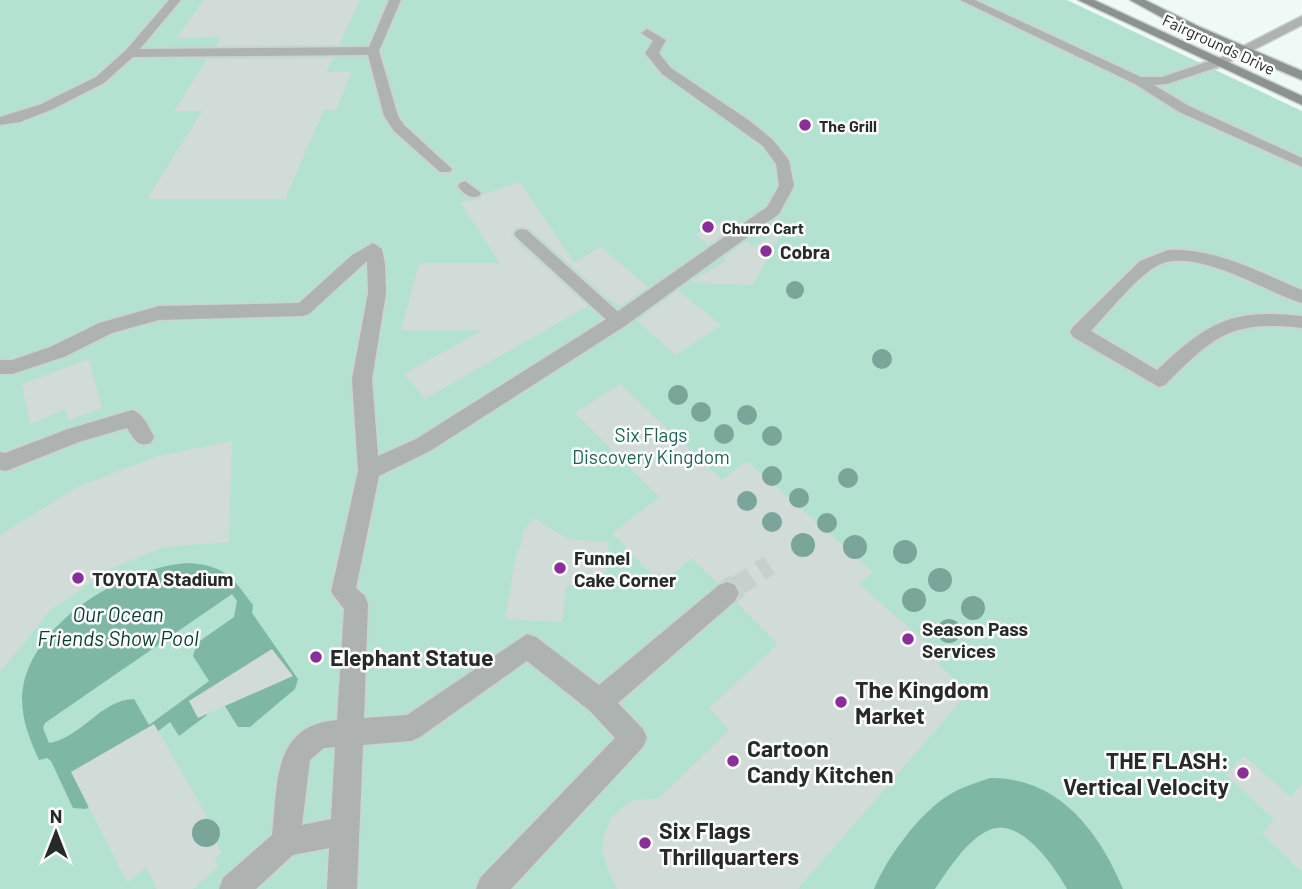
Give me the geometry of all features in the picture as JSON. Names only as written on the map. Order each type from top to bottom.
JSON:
[{"type":"main road","name":"Fairgrounds Drive","points":[[1084,0],[1302,102]]},
{"type":"main road","name":"Fairgrounds Drive","points":[[1136,0],[1195,30],[1302,76]]},
{"type":"street","points":[[1217,63],[1302,20]]},
{"type":"street","points":[[369,471],[423,445],[618,321],[773,210],[783,199],[786,177],[781,156],[772,144],[755,130],[667,74],[652,53],[660,40],[647,33]]},
{"type":"street","points":[[0,121],[15,119],[48,106]]},
{"type":"street","points":[[0,367],[12,367],[58,352],[106,328],[159,313],[303,309],[358,259],[373,249],[378,264],[376,306],[363,368],[369,471],[343,592],[356,604],[342,889]]},
{"type":"street","points":[[0,461],[6,462],[75,435],[132,418],[144,437]]},
{"type":"street","points":[[599,702],[727,593]]},
{"type":"street","points":[[286,842],[299,752],[310,741],[321,735],[411,728],[527,646],[599,702],[634,738],[491,889]]},
{"type":"street","points":[[234,889],[286,842],[345,831]]},
{"type":"lane","points":[[48,106],[100,80],[130,53],[175,0]]},
{"type":"lane","points":[[395,0],[373,51],[391,116],[405,134],[445,169]]},
{"type":"lane","points":[[966,0],[1139,81],[1184,108],[1302,163]]},
{"type":"lane","points":[[130,53],[373,51]]},
{"type":"lane","points":[[1139,81],[1163,81],[1217,63]]},
{"type":"lane","points":[[523,234],[618,321]]},
{"type":"lane","points":[[1302,298],[1201,259],[1170,255],[1157,258],[1146,265],[1079,332],[1159,380],[1198,342],[1232,322],[1259,317],[1302,322]]},
{"type":"green space","name":"Six Flags Discovery Kingdom","points":[[0,0],[1067,0],[1302,111],[1302,889],[0,889]]},
{"type":"water","name":"Our Ocean Friends Show Pool","points":[[189,563],[202,565],[220,570],[233,580],[253,605],[252,613],[298,679],[295,689],[250,727],[238,727],[215,690],[199,701],[207,715],[179,736],[170,722],[153,735],[154,756],[86,809],[73,808],[51,761],[47,758],[39,760],[27,730],[22,699],[27,672],[40,647],[59,625],[82,605],[108,588],[136,575]],"holes":[[[232,594],[237,601],[234,617],[197,643],[193,656],[209,681],[149,725],[134,699],[122,701],[61,740],[49,743],[43,728],[45,723]]]},
{"type":"building","points":[[204,0],[360,0],[339,45],[216,46],[221,37],[176,38]]},
{"type":"building","points":[[333,58],[326,72],[352,72],[336,110],[324,110],[285,199],[147,199],[202,111],[174,111],[207,59]]},
{"type":"building","points":[[520,182],[574,262],[601,247],[648,287],[620,306],[605,296],[529,228],[516,227],[511,234],[515,240],[588,306],[425,399],[404,374],[483,330],[401,330],[419,263],[500,263],[460,202],[480,199],[483,194]]},
{"type":"building","points":[[722,221],[731,229],[708,245],[695,234]]},
{"type":"building","points":[[784,228],[753,285],[689,283],[726,261],[723,258],[747,241],[753,246]]},
{"type":"building","points":[[678,290],[721,325],[676,355],[637,321]]},
{"type":"building","points":[[89,359],[102,408],[68,421],[66,409],[30,424],[22,384]]},
{"type":"building","points":[[620,384],[722,480],[747,461],[787,496],[873,572],[859,584],[944,658],[937,664],[969,692],[798,889],[617,889],[606,866],[602,850],[604,834],[610,820],[632,801],[659,798],[729,730],[709,708],[778,644],[737,603],[741,592],[736,583],[726,580],[717,583],[692,558],[661,584],[612,533],[659,497],[575,413]]},
{"type":"building","points":[[232,441],[229,542],[165,547],[112,568],[51,610],[0,672],[0,535],[79,486],[158,456]]},
{"type":"building","name":"Funnel Cake Corner","points":[[534,518],[568,539],[609,542],[604,588],[567,585],[562,622],[505,619],[517,550],[520,550],[523,531]]},
{"type":"building","points":[[272,649],[293,676],[198,718],[189,701]]},
{"type":"building","points":[[154,724],[207,816],[202,821],[222,853],[214,859],[219,866],[193,889],[157,889],[146,867],[127,883],[71,772]]},
{"type":"building","name":"THE FLASH: Vertical Velocity","points":[[1244,756],[1291,797],[1302,783],[1302,872],[1262,834],[1274,819],[1226,775]]},
{"type":"waterway","points":[[901,889],[950,827],[960,819],[969,812],[990,804],[1010,803],[1029,810],[1062,836],[1076,853],[1096,889]]},
{"type":"tunnel","points":[[736,586],[769,565]]},
{"type":"tunnel","points":[[727,593],[736,586]]},
{"type":"place","name":"The Grill","points":[[805,125]]},
{"type":"place","name":"Churro Cart","points":[[708,227]]},
{"type":"place","name":"Cobra","points":[[766,251]]},
{"type":"place","name":"Funnel Cake Corner","points":[[560,568]]},
{"type":"place","name":"TOYOTA Stadium","points":[[78,578]]},
{"type":"place","name":"Season Pass Services","points":[[908,639]]},
{"type":"place","name":"Elephant Statue","points":[[316,657]]},
{"type":"place","name":"The Kingdom Market","points":[[841,702]]},
{"type":"place","name":"Cartoon Candy Kitchen","points":[[733,761]]},
{"type":"place","name":"THE FLASH: Vertical Velocity","points":[[1243,773]]},
{"type":"place","name":"Six Flags Thrillquarters","points":[[645,843]]}]
